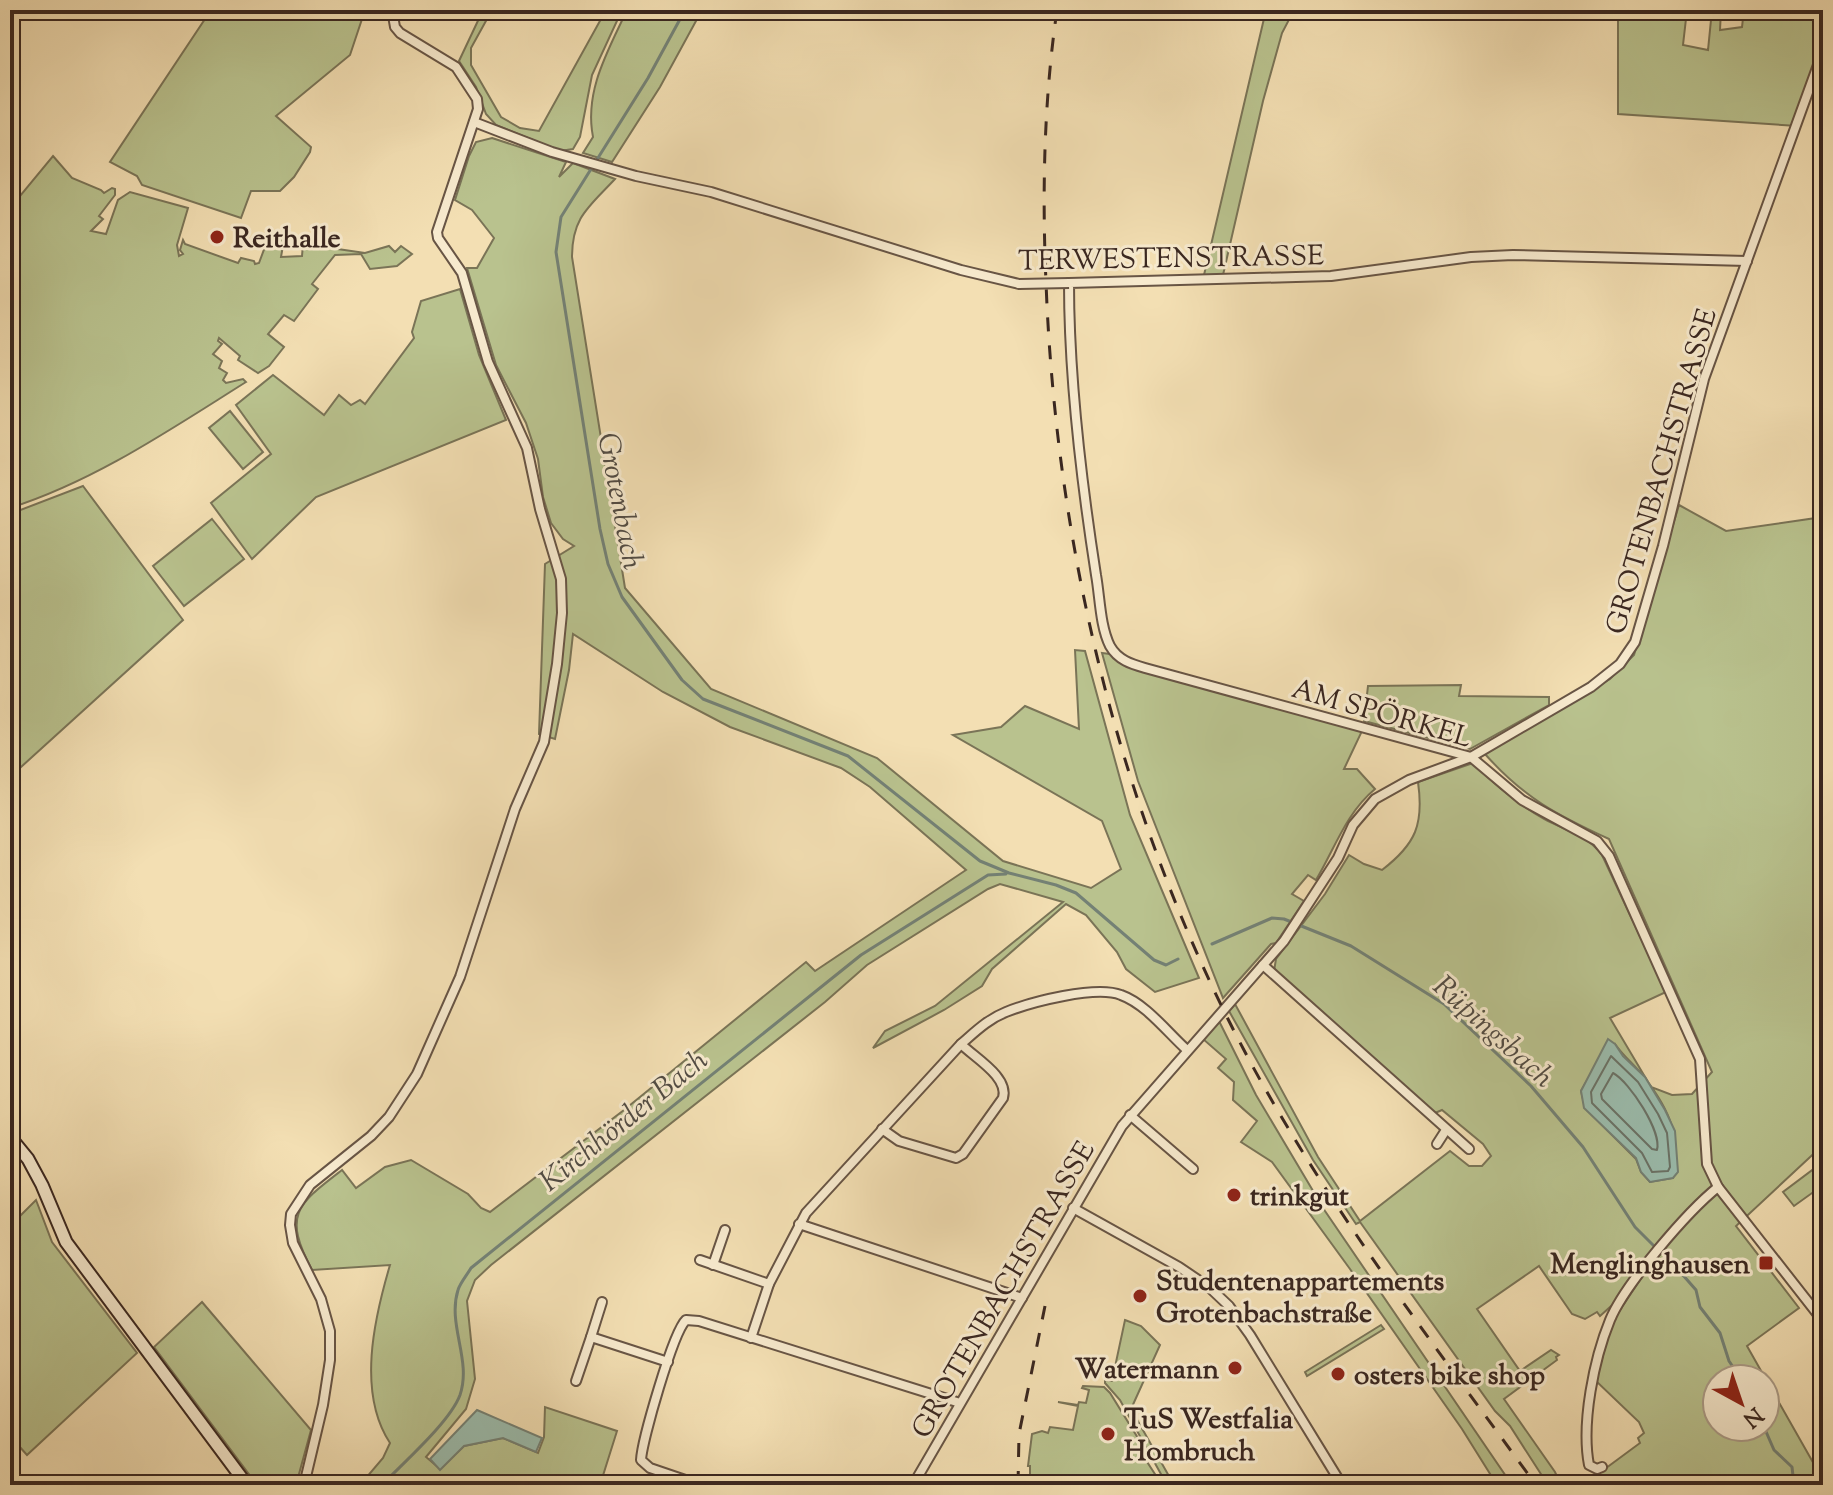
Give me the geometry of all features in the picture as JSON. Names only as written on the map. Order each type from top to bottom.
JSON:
[{"type":"street","points":[[304,1485],[323,1405],[330,1360],[330,1331],[321,1299],[293,1243],[291,1214],[310,1185],[381,1126],[399,1105],[417,1074],[460,977],[515,809],[544,742],[562,613],[558,562],[540,509],[527,448],[488,362],[462,273],[437,232],[478,102],[462,74],[449,60],[400,33],[395,27],[392,10]]},
{"type":"street","name":"GROTENBACHSTRASSE","points":[[913,1485],[1130,1115],[1284,941],[1338,858],[1353,825],[1375,799],[1409,780],[1471,757],[1591,687],[1610,674],[1629,653],[1650,592],[1704,379],[1823,51]]},
{"type":"street","name":"TERWESTENSTRASSE","points":[[474,122],[526,143],[603,167],[711,192],[961,270],[1019,284],[1331,276],[1485,256],[1747,261]]},
{"type":"street","name":"AM SPÖRKEL","points":[[1069,283],[1069,337],[1092,546],[1106,634],[1113,651],[1125,662],[1145,668],[1471,757],[1522,800],[1597,841],[1609,856],[1700,1059],[1707,1164],[1718,1187],[1823,1321]]},
{"type":"street","points":[[1263,965],[1469,1149]]},
{"type":"street","points":[[751,1338],[769,1284],[799,1224],[882,1129],[981,1026],[1007,1011],[1055,999],[1114,993],[1132,1000],[1187,1050]]},
{"type":"street","points":[[882,1129],[899,1141],[949,1157],[956,1158],[963,1154],[1003,1098],[1005,1090],[1002,1082],[961,1044]]},
{"type":"street","points":[[1130,1115],[1193,1169]]},
{"type":"street","points":[[1437,1144],[1446,1130]]},
{"type":"street","points":[[10,1137],[35,1172],[66,1242],[247,1485]]},
{"type":"street","points":[[1602,1467],[1597,1469],[1589,1465],[1587,1434],[1594,1375],[1610,1320],[1640,1273],[1718,1187]]},
{"type":"street","points":[[1073,1208],[1179,1267],[1210,1288],[1229,1306],[1342,1485]]},
{"type":"street","points":[[799,1224],[1022,1298]]},
{"type":"street","points":[[713,1265],[725,1230]]},
{"type":"street","points":[[700,1260],[769,1284]]},
{"type":"street","points":[[576,1381],[602,1302]]},
{"type":"street","points":[[700,1485],[650,1468],[643,1463],[641,1455],[668,1362],[681,1325],[686,1320],[699,1321],[960,1403]]},
{"type":"street","points":[[591,1337],[668,1362]]},
{"type":"green space","points":[[211,10],[365,10],[350,55],[276,116],[311,147],[310,152],[294,177],[280,191],[251,191],[241,218],[142,185],[137,176],[110,162]]},
{"type":"green space","points":[[483,10],[492,10],[471,48],[471,65],[501,117],[520,128],[539,131],[606,10],[622,10],[592,75],[580,137],[573,149],[560,151],[496,125],[486,114],[476,87],[459,61]]},
{"type":"green space","points":[[627,10],[702,10],[660,87],[612,162],[583,153],[593,137],[591,120],[595,87]]},
{"type":"green space","points":[[1266,10],[1294,10],[1282,33],[1263,101],[1223,275],[1204,275]]},
{"type":"green space","points":[[1618,10],[1687,10],[1683,45],[1708,50],[1712,10],[1721,10],[1720,30],[1742,27],[1744,10],[1823,10],[1823,51],[1797,126],[1618,114]]},
{"type":"green space","points":[[492,138],[566,162],[559,177],[573,163],[615,179],[590,205],[579,222],[572,257],[625,588],[711,689],[877,758],[1003,861],[1091,888],[1121,869],[1102,821],[953,735],[1001,727],[1025,706],[1079,729],[1075,650],[1085,651],[1130,815],[1199,978],[1155,992],[1126,969],[1117,952],[1086,915],[1066,904],[992,969],[982,986],[873,1048],[885,1031],[935,1006],[1063,902],[1000,884],[988,889],[867,965],[825,1002],[475,1280],[467,1301],[475,1379],[466,1409],[426,1457],[440,1469],[464,1446],[503,1438],[538,1453],[544,1437],[545,1407],[617,1431],[600,1485],[360,1485],[383,1458],[390,1443],[380,1423],[371,1379],[374,1332],[390,1265],[312,1270],[298,1236],[299,1212],[305,1202],[342,1170],[356,1188],[385,1167],[411,1160],[468,1194],[481,1208],[490,1212],[624,1110],[806,962],[815,971],[966,870],[870,787],[841,768],[730,727],[663,692],[573,634],[555,739],[539,734],[545,564],[574,546],[563,539],[551,523],[543,497],[538,459],[526,423],[496,365],[467,268],[477,268],[494,238],[472,210],[455,200],[476,142]]},
{"type":"green space","points":[[53,156],[72,178],[104,193],[115,189],[115,195],[99,216],[103,219],[91,231],[106,234],[118,200],[130,192],[188,208],[177,245],[179,256],[183,254],[180,250],[183,240],[185,244],[238,263],[241,258],[255,264],[259,263],[269,236],[284,240],[281,257],[302,256],[303,244],[365,253],[389,246],[395,252],[401,246],[412,254],[397,266],[370,269],[361,254],[335,255],[312,284],[318,289],[294,321],[284,315],[268,334],[284,347],[269,366],[258,373],[238,360],[240,356],[219,338],[222,344],[213,354],[222,361],[219,368],[227,373],[223,380],[226,383],[243,379],[246,382],[102,469],[10,508],[10,208]]},
{"type":"green space","points":[[460,289],[479,355],[506,420],[316,497],[252,559],[211,503],[271,454],[236,405],[273,375],[324,415],[339,395],[351,405],[360,400],[365,404],[414,338],[412,332],[421,301]]},
{"type":"green space","points":[[230,411],[263,452],[243,469],[209,428]]},
{"type":"green space","points":[[83,486],[183,620],[10,777],[10,514]]},
{"type":"green space","points":[[1679,505],[1726,531],[1823,517],[1823,1145],[1736,1226],[1799,1308],[1747,1346],[1757,1363],[1701,1363],[1701,1443],[1781,1443],[1781,1406],[1823,1485],[1597,1485],[1598,1474],[1640,1443],[1638,1438],[1644,1433],[1639,1422],[1596,1381],[1612,1322],[1642,1277],[1636,1271],[1619,1299],[1600,1316],[1597,1312],[1585,1319],[1572,1314],[1539,1266],[1477,1309],[1520,1371],[1551,1350],[1559,1355],[1557,1360],[1504,1399],[1561,1485],[1548,1485],[1510,1426],[1495,1411],[1360,1222],[1356,1224],[1313,1160],[1229,1011],[1235,1004],[1318,1157],[1360,1221],[1450,1151],[1469,1166],[1482,1166],[1491,1156],[1483,1144],[1442,1110],[1435,1113],[1274,971],[1276,959],[1325,894],[1349,855],[1382,870],[1410,842],[1420,810],[1418,782],[1473,763],[1524,807],[1582,838],[1602,855],[1666,992],[1610,1018],[1649,1083],[1615,1044],[1596,1065],[1581,1091],[1585,1108],[1636,1159],[1641,1172],[1650,1182],[1673,1178],[1674,1136],[1667,1113],[1652,1087],[1672,1095],[1692,1094],[1712,1072],[1609,839],[1542,804],[1485,754],[1610,679],[1634,655]]},
{"type":"green space","points":[[212,519],[244,559],[184,606],[153,566]]},
{"type":"green space","points":[[1102,653],[1110,654],[1126,665],[1362,731],[1344,769],[1357,769],[1375,789],[1356,809],[1316,880],[1308,875],[1292,894],[1304,901],[1276,943],[1271,944],[1223,998],[1138,781]]},
{"type":"green space","points":[[1461,685],[1459,696],[1549,697],[1549,705],[1470,749],[1364,721],[1368,686]]},
{"type":"green space","points":[[1219,1021],[1256,1095],[1325,1211],[1512,1485],[1497,1485],[1462,1429],[1272,1162],[1241,1142],[1257,1121],[1233,1100],[1234,1082],[1218,1068],[1226,1059],[1203,1039]]},
{"type":"green space","points":[[1819,1165],[1823,1170],[1823,1193],[1819,1188],[1794,1206],[1783,1192]]},
{"type":"green space","points":[[36,1200],[52,1242],[137,1353],[27,1455],[10,1436],[10,1226]]},
{"type":"green space","points":[[202,1302],[311,1430],[296,1485],[257,1485],[154,1347]]},
{"type":"green space","points":[[1125,1320],[1141,1326],[1160,1345],[1131,1409],[1174,1485],[1167,1485],[1120,1400],[1105,1383],[1105,1380],[1112,1381]]},
{"type":"green space","points":[[1381,1325],[1384,1329],[1307,1376],[1305,1372]]},
{"type":"green space","name":"TuS Westfalia Hombruch","points":[[1083,1386],[1104,1387],[1110,1393],[1146,1451],[1142,1454],[1162,1485],[1030,1485],[1028,1466],[1032,1434],[1048,1433],[1050,1427],[1073,1430],[1078,1406],[1058,1402],[1086,1403],[1089,1390]]},
{"type":"water","points":[[1608,1039],[1645,1077],[1675,1131],[1678,1172],[1673,1178],[1650,1182],[1641,1172],[1636,1158],[1584,1108],[1581,1091]]},
{"type":"water","points":[[477,1410],[542,1438],[536,1452],[503,1438],[464,1446],[440,1470],[430,1459]]},
{"type":"waterway","name":"Grotenbach","points":[[685,10],[648,78],[561,217],[556,252],[600,529],[608,564],[622,597],[682,680],[703,699],[848,756],[980,861],[1076,893],[1154,960],[1166,965],[1178,959]]},
{"type":"waterway","name":"Kirchhörder Bach","points":[[382,1485],[436,1430],[460,1395],[463,1369],[455,1303],[459,1287],[471,1268],[861,955],[988,875],[1006,874]]},
{"type":"waterway","name":"Rüpingsbach","points":[[1212,944],[1272,918],[1284,919],[1351,946],[1444,1004],[1531,1086],[1583,1147],[1635,1227],[1654,1246]]},
{"type":"waterway","name":"Rüpingsbach","points":[[1682,1274],[1696,1290],[1700,1307],[1720,1333],[1730,1363]]},
{"type":"waterway","name":"Rüpingsbach","points":[[1771,1443],[1792,1467],[1794,1485]]},
{"type":"railway","points":[[1057,10],[1049,77],[1044,180],[1052,384],[1064,485],[1082,586],[1104,686],[1133,785],[1167,882],[1207,976],[1284,1122],[1317,1176],[1424,1332],[1536,1485]]},
{"type":"railway","points":[[1018,1485],[1019,1434],[1045,1306]]},
{"type":"place","name":"Reithalle","points":[[217,237]]},
{"type":"place","name":"trinkgut","points":[[1234,1195]]},
{"type":"place","name":"Menglinghausen","points":[[1766,1263]]},
{"type":"place","name":"Studentenappartements Grotenbachstraße","points":[[1140,1296]]},
{"type":"place","name":"Watermann","points":[[1235,1368]]},
{"type":"place","name":"osters bike shop","points":[[1338,1374]]},
{"type":"place","name":"TuS Westfalia Hombruch","points":[[1108,1434]]}]
